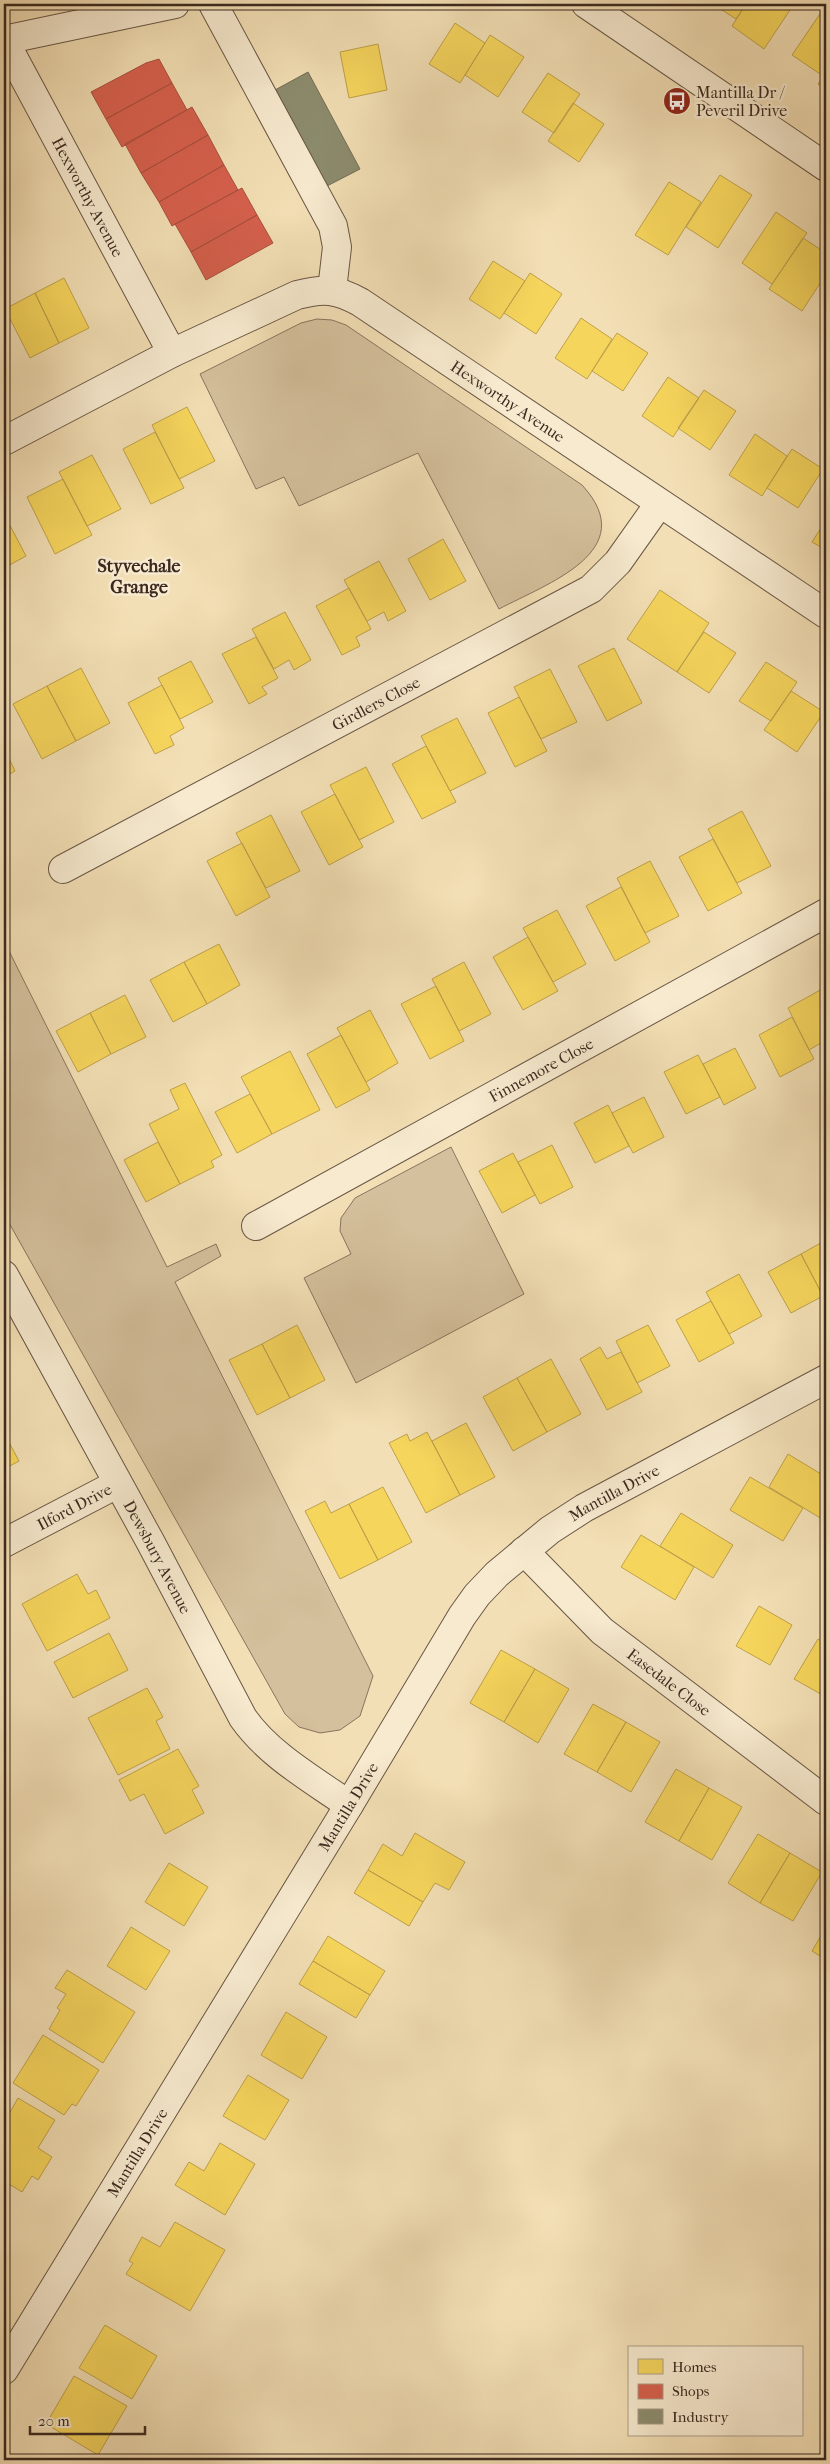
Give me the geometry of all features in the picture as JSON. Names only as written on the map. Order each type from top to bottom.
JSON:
[{"type":"street","points":[[4,40],[175,4]]},
{"type":"street","points":[[213,4],[333,226],[337,247],[332,290]]},
{"type":"street","points":[[586,4],[826,168]]},
{"type":"street","name":"Hexworthy Avenue","points":[[4,40],[172,354]]},
{"type":"street","name":"Hexworthy Avenue","points":[[4,441],[172,354],[297,295],[314,291],[332,290],[342,292],[360,302],[659,504],[826,614]]},
{"type":"street","name":"Girdlers Close","points":[[63,869],[591,589],[618,562],[659,504]]},
{"type":"street","name":"Finnemore Close","points":[[256,1226],[826,914]]},
{"type":"street","name":"Dewsbury Avenue","points":[[4,1275],[151,1543],[243,1718],[254,1734],[271,1749],[349,1805]]},
{"type":"street","name":"Mantilla Drive","points":[[4,2370],[349,1805],[462,1616],[477,1595],[524,1551],[584,1508],[826,1379]]},
{"type":"street","name":"Ilford Drive","points":[[4,1543],[117,1484]]},
{"type":"street","name":"Easedale Close","points":[[524,1551],[602,1631],[826,1801]]},
{"type":"shaded area","points":[[317,319],[332,320],[346,325],[582,485],[598,508],[601,529],[595,547],[581,562],[562,576],[499,609],[418,453],[299,506],[284,477],[256,489],[200,374],[301,323]]},
{"type":"shaded area","points":[[4,941],[167,1267],[216,1244],[221,1256],[175,1282],[373,1676],[360,1716],[340,1730],[320,1733],[299,1727],[285,1714],[4,1214]]},
{"type":"shaded area","points":[[451,1147],[524,1294],[356,1383],[304,1278],[351,1254],[340,1231],[341,1218],[355,1198]]},
{"type":"building: Homes","points":[[713,4],[746,4],[736,19]]},
{"type":"building: Homes","points":[[746,4],[794,4],[764,49],[732,26]]},
{"type":"building: Homes","points":[[826,5],[826,72],[823,76],[792,55]]},
{"type":"building: Homes","points":[[455,23],[485,43],[460,83],[429,64]]},
{"type":"building: Homes","points":[[490,35],[524,57],[498,97],[465,75]]},
{"type":"building: Homes","points":[[378,44],[387,90],[349,98],[340,52]]},
{"type":"building: Homes","points":[[826,72],[826,90],[818,84]]},
{"type":"building: Homes","points":[[548,73],[580,94],[554,133],[522,112]]},
{"type":"building: Homes","points":[[573,103],[604,124],[579,162],[548,141]]},
{"type":"building: Homes","points":[[720,175],[752,195],[718,248],[686,227]]},
{"type":"building: Homes","points":[[669,182],[701,202],[668,255],[635,235]]},
{"type":"building: Homes","points":[[776,212],[807,233],[772,284],[742,263]]},
{"type":"building: Homes","points":[[803,238],[826,253],[826,274],[802,311],[769,289]]},
{"type":"building: Homes","points":[[493,261],[525,281],[500,319],[469,299]]},
{"type":"building: Homes","points":[[530,273],[562,294],[536,334],[504,313]]},
{"type":"building: Homes","points":[[64,278],[89,328],[59,343],[35,293]]},
{"type":"building: Homes","points":[[35,293],[59,343],[30,358],[5,309]]},
{"type":"building: Homes","points":[[581,318],[612,339],[587,379],[555,358]]},
{"type":"building: Homes","points":[[617,333],[648,353],[623,391],[592,371]]},
{"type":"building: Homes","points":[[668,377],[699,398],[673,437],[642,416]]},
{"type":"building: Homes","points":[[704,390],[736,411],[710,450],[678,428]]},
{"type":"building: Homes","points":[[187,407],[215,461],[179,479],[152,425]]},
{"type":"building: Homes","points":[[155,432],[184,488],[151,504],[123,449]]},
{"type":"building: Homes","points":[[755,434],[787,456],[762,496],[729,475]]},
{"type":"building: Homes","points":[[792,449],[823,469],[798,508],[767,488]]},
{"type":"building: Homes","points":[[92,455],[121,509],[87,526],[59,472]]},
{"type":"building: Homes","points":[[63,479],[92,535],[55,554],[27,497]]},
{"type":"building: Homes","points":[[4,514],[26,556],[4,568]]},
{"type":"building: Homes","points":[[826,520],[826,550],[812,542]]},
{"type":"building: Homes","points":[[443,539],[466,581],[430,600],[408,559]]},
{"type":"building: Homes","points":[[379,561],[406,611],[388,621],[384,612],[367,621],[344,580]]},
{"type":"building: Homes","points":[[349,588],[371,629],[356,637],[360,646],[342,655],[316,606]]},
{"type":"building: Homes","points":[[660,590],[709,623],[677,672],[627,639]]},
{"type":"building: Homes","points":[[285,612],[311,660],[294,670],[289,660],[274,669],[252,629]]},
{"type":"building: Homes","points":[[704,632],[736,653],[709,693],[677,672]]},
{"type":"building: Homes","points":[[256,637],[278,678],[262,687],[267,694],[249,704],[222,654]]},
{"type":"building: Homes","points":[[614,648],[642,703],[607,721],[578,666]]},
{"type":"building: Homes","points":[[191,661],[213,702],[180,719],[158,678]]},
{"type":"building: Homes","points":[[766,662],[797,682],[771,721],[739,701]]},
{"type":"building: Homes","points":[[81,668],[110,723],[76,741],[47,686]]},
{"type":"building: Homes","points":[[550,669],[577,722],[541,739],[514,687]]},
{"type":"building: Homes","points":[[162,685],[184,728],[170,736],[174,745],[155,754],[128,703]]},
{"type":"building: Homes","points":[[47,686],[76,741],[42,759],[13,704]]},
{"type":"building: Homes","points":[[791,691],[824,712],[797,752],[764,730]]},
{"type":"building: Homes","points":[[519,697],[547,751],[515,767],[488,713]]},
{"type":"building: Homes","points":[[457,718],[486,773],[450,791],[421,736]]},
{"type":"building: Homes","points":[[426,746],[456,802],[422,819],[392,764]]},
{"type":"building: Homes","points":[[4,748],[15,771],[4,777]]},
{"type":"building: Homes","points":[[366,767],[394,822],[359,840],[330,785]]},
{"type":"building: Homes","points":[[335,794],[363,847],[329,865],[301,812]]},
{"type":"building: Homes","points":[[742,811],[771,866],[737,883],[708,829]]},
{"type":"building: Homes","points":[[271,815],[300,871],[266,888],[236,833]]},
{"type":"building: Homes","points":[[713,839],[742,893],[708,911],[679,857]]},
{"type":"building: Homes","points":[[242,843],[270,897],[236,916],[207,861]]},
{"type":"building: Homes","points":[[650,861],[679,916],[645,933],[617,878]]},
{"type":"building: Homes","points":[[621,887],[650,942],[615,961],[586,906]]},
{"type":"building: Homes","points":[[557,910],[586,964],[553,982],[523,928]]},
{"type":"building: Homes","points":[[528,937],[558,991],[523,1010],[493,957]]},
{"type":"building: Homes","points":[[219,944],[240,985],[207,1004],[184,962]]},
{"type":"building: Homes","points":[[184,962],[207,1004],[173,1022],[150,980]]},
{"type":"building: Homes","points":[[464,962],[491,1014],[459,1031],[432,979]]},
{"type":"building: Homes","points":[[436,986],[464,1041],[430,1059],[401,1004]]},
{"type":"building: Homes","points":[[822,989],[826,997],[826,1040],[809,1050],[788,1008]]},
{"type":"building: Homes","points":[[125,995],[146,1037],[111,1054],[90,1013]]},
{"type":"building: Homes","points":[[370,1010],[398,1063],[366,1082],[337,1028]]},
{"type":"building: Homes","points":[[90,1013],[111,1054],[78,1072],[56,1031]]},
{"type":"building: Homes","points":[[792,1017],[814,1059],[780,1077],[759,1035]]},
{"type":"building: Homes","points":[[341,1035],[370,1090],[336,1108],[307,1054]]},
{"type":"building: Homes","points":[[735,1048],[756,1088],[724,1105],[703,1064]]},
{"type":"building: Homes","points":[[290,1051],[320,1110],[272,1134],[241,1077]]},
{"type":"building: Homes","points":[[698,1055],[720,1097],[686,1114],[664,1072]]},
{"type":"building: Homes","points":[[185,1083],[222,1155],[211,1161],[214,1167],[180,1184],[149,1124],[179,1109],[170,1090]]},
{"type":"building: Homes","points":[[250,1094],[272,1134],[237,1153],[215,1112]]},
{"type":"building: Homes","points":[[644,1097],[664,1137],[633,1153],[612,1113]]},
{"type":"building: Homes","points":[[608,1105],[629,1146],[595,1163],[574,1123]]},
{"type":"building: Homes","points":[[158,1142],[180,1184],[146,1202],[124,1160]]},
{"type":"building: Homes","points":[[552,1145],[573,1187],[540,1204],[518,1162]]},
{"type":"building: Homes","points":[[513,1153],[535,1195],[502,1213],[479,1171]]},
{"type":"building: Homes","points":[[826,1240],[826,1294],[823,1296],[801,1254]]},
{"type":"building: Homes","points":[[801,1254],[823,1296],[791,1313],[768,1272]]},
{"type":"building: Homes","points":[[739,1274],[762,1316],[729,1334],[706,1292]]},
{"type":"building: Homes","points":[[711,1301],[734,1343],[699,1362],[676,1320]]},
{"type":"building: Homes","points":[[297,1325],[325,1380],[290,1398],[262,1344]]},
{"type":"building: Homes","points":[[648,1325],[670,1366],[637,1383],[616,1341]]},
{"type":"building: Homes","points":[[262,1344],[290,1398],[257,1415],[229,1360]]},
{"type":"building: Homes","points":[[600,1347],[607,1359],[621,1352],[642,1392],[607,1410],[580,1359]]},
{"type":"building: Homes","points":[[551,1359],[581,1414],[547,1432],[517,1378]]},
{"type":"building: Homes","points":[[517,1378],[547,1432],[513,1451],[483,1397]]},
{"type":"building: Homes","points":[[466,1423],[495,1477],[460,1495],[432,1441]]},
{"type":"building: Homes","points":[[427,1432],[460,1495],[426,1513],[389,1443],[407,1434],[410,1441]]},
{"type":"building: Homes","points":[[4,1433],[19,1461],[4,1469]]},
{"type":"building: Homes","points":[[788,1454],[826,1477],[826,1512],[822,1519],[769,1487]]},
{"type":"building: Homes","points":[[750,1477],[803,1508],[783,1541],[730,1510]]},
{"type":"building: Homes","points":[[383,1487],[412,1542],[378,1560],[349,1504]]},
{"type":"building: Homes","points":[[325,1501],[331,1513],[349,1504],[378,1560],[340,1579],[305,1511]]},
{"type":"building: Homes","points":[[681,1513],[733,1545],[713,1578],[660,1546]]},
{"type":"building: Homes","points":[[641,1535],[694,1567],[675,1600],[621,1567]]},
{"type":"building: Homes","points":[[77,1574],[88,1594],[96,1590],[110,1618],[47,1651],[22,1604]]},
{"type":"building: Homes","points":[[759,1606],[792,1625],[770,1665],[736,1646]]},
{"type":"building: Homes","points":[[109,1633],[128,1670],[73,1698],[54,1662]]},
{"type":"building: Homes","points":[[818,1639],[826,1644],[826,1697],[794,1679]]},
{"type":"building: Homes","points":[[501,1650],[535,1669],[504,1722],[470,1703]]},
{"type":"building: Homes","points":[[535,1669],[569,1689],[538,1743],[504,1722]]},
{"type":"building: Homes","points":[[147,1688],[163,1717],[156,1721],[170,1749],[118,1775],[88,1718]]},
{"type":"building: Homes","points":[[593,1704],[626,1722],[597,1772],[564,1754]]},
{"type":"building: Homes","points":[[626,1722],[660,1742],[631,1792],[597,1772]]},
{"type":"building: Homes","points":[[178,1749],[199,1786],[192,1790],[204,1813],[165,1834],[144,1794],[130,1801],[119,1780]]},
{"type":"building: Homes","points":[[676,1769],[709,1788],[679,1841],[645,1822]]},
{"type":"building: Homes","points":[[709,1788],[742,1807],[712,1860],[679,1841]]},
{"type":"building: Homes","points":[[415,1833],[465,1862],[449,1890],[435,1883],[423,1902],[368,1870],[383,1844],[402,1856]]},
{"type":"building: Homes","points":[[758,1834],[790,1853],[760,1903],[728,1883]]},
{"type":"building: Homes","points":[[790,1853],[822,1872],[793,1921],[760,1903]]},
{"type":"building: Homes","points":[[169,1863],[208,1887],[184,1926],[145,1902]]},
{"type":"building: Homes","points":[[368,1870],[423,1902],[409,1926],[354,1893]]},
{"type":"building: Homes","points":[[131,1927],[170,1951],[146,1990],[107,1966]]},
{"type":"building: Homes","points":[[826,1927],[826,1960],[812,1951]]},
{"type":"building: Homes","points":[[328,1936],[385,1971],[370,1995],[313,1961]]},
{"type":"building: Homes","points":[[313,1961],[370,1995],[356,2018],[299,1984]]},
{"type":"building: Homes","points":[[67,1970],[135,2012],[103,2063],[49,2029],[60,2010],[57,2008],[66,1994],[55,1988]]},
{"type":"building: Homes","points":[[286,2012],[327,2037],[302,2079],[261,2055]]},
{"type":"building: Homes","points":[[43,2035],[99,2070],[76,2106],[72,2104],[64,2115],[13,2083]]},
{"type":"building: Homes","points":[[248,2075],[289,2100],[265,2140],[223,2116]]},
{"type":"building: Homes","points":[[18,2098],[55,2120],[38,2148],[52,2157],[38,2180],[32,2176],[22,2192],[4,2181],[4,2123]]},
{"type":"building: Homes","points":[[220,2143],[255,2164],[225,2215],[175,2185],[189,2162],[204,2171]]},
{"type":"building: Homes","points":[[175,2222],[225,2250],[190,2311],[126,2274],[133,2263],[129,2261],[142,2237],[160,2247]]},
{"type":"building: Homes","points":[[105,2325],[157,2356],[132,2399],[79,2368]]},
{"type":"building: Homes","points":[[74,2376],[127,2406],[98,2455],[46,2424]]},
{"type":"building: Shops","points":[[159,59],[172,83],[106,119],[91,92],[146,63]]},
{"type":"building: Shops","points":[[172,83],[187,110],[122,147],[106,119]]},
{"type":"building: Shops","points":[[192,107],[208,135],[141,173],[125,144]]},
{"type":"building: Shops","points":[[208,135],[224,165],[159,202],[141,173]]},
{"type":"building: Shops","points":[[224,165],[238,190],[172,226],[159,202]]},
{"type":"building: Shops","points":[[242,188],[257,215],[191,252],[175,224]]},
{"type":"building: Shops","points":[[257,215],[273,243],[206,280],[191,252]]},
{"type":"building: Industry","points":[[308,72],[360,169],[327,186],[275,90]]},
{"type":"place","name":"Mantilla Dr / Peveril Drive","points":[[677,101]]},
{"type":"district","name":"Styvechale Grange","points":[[139,576]]}]
